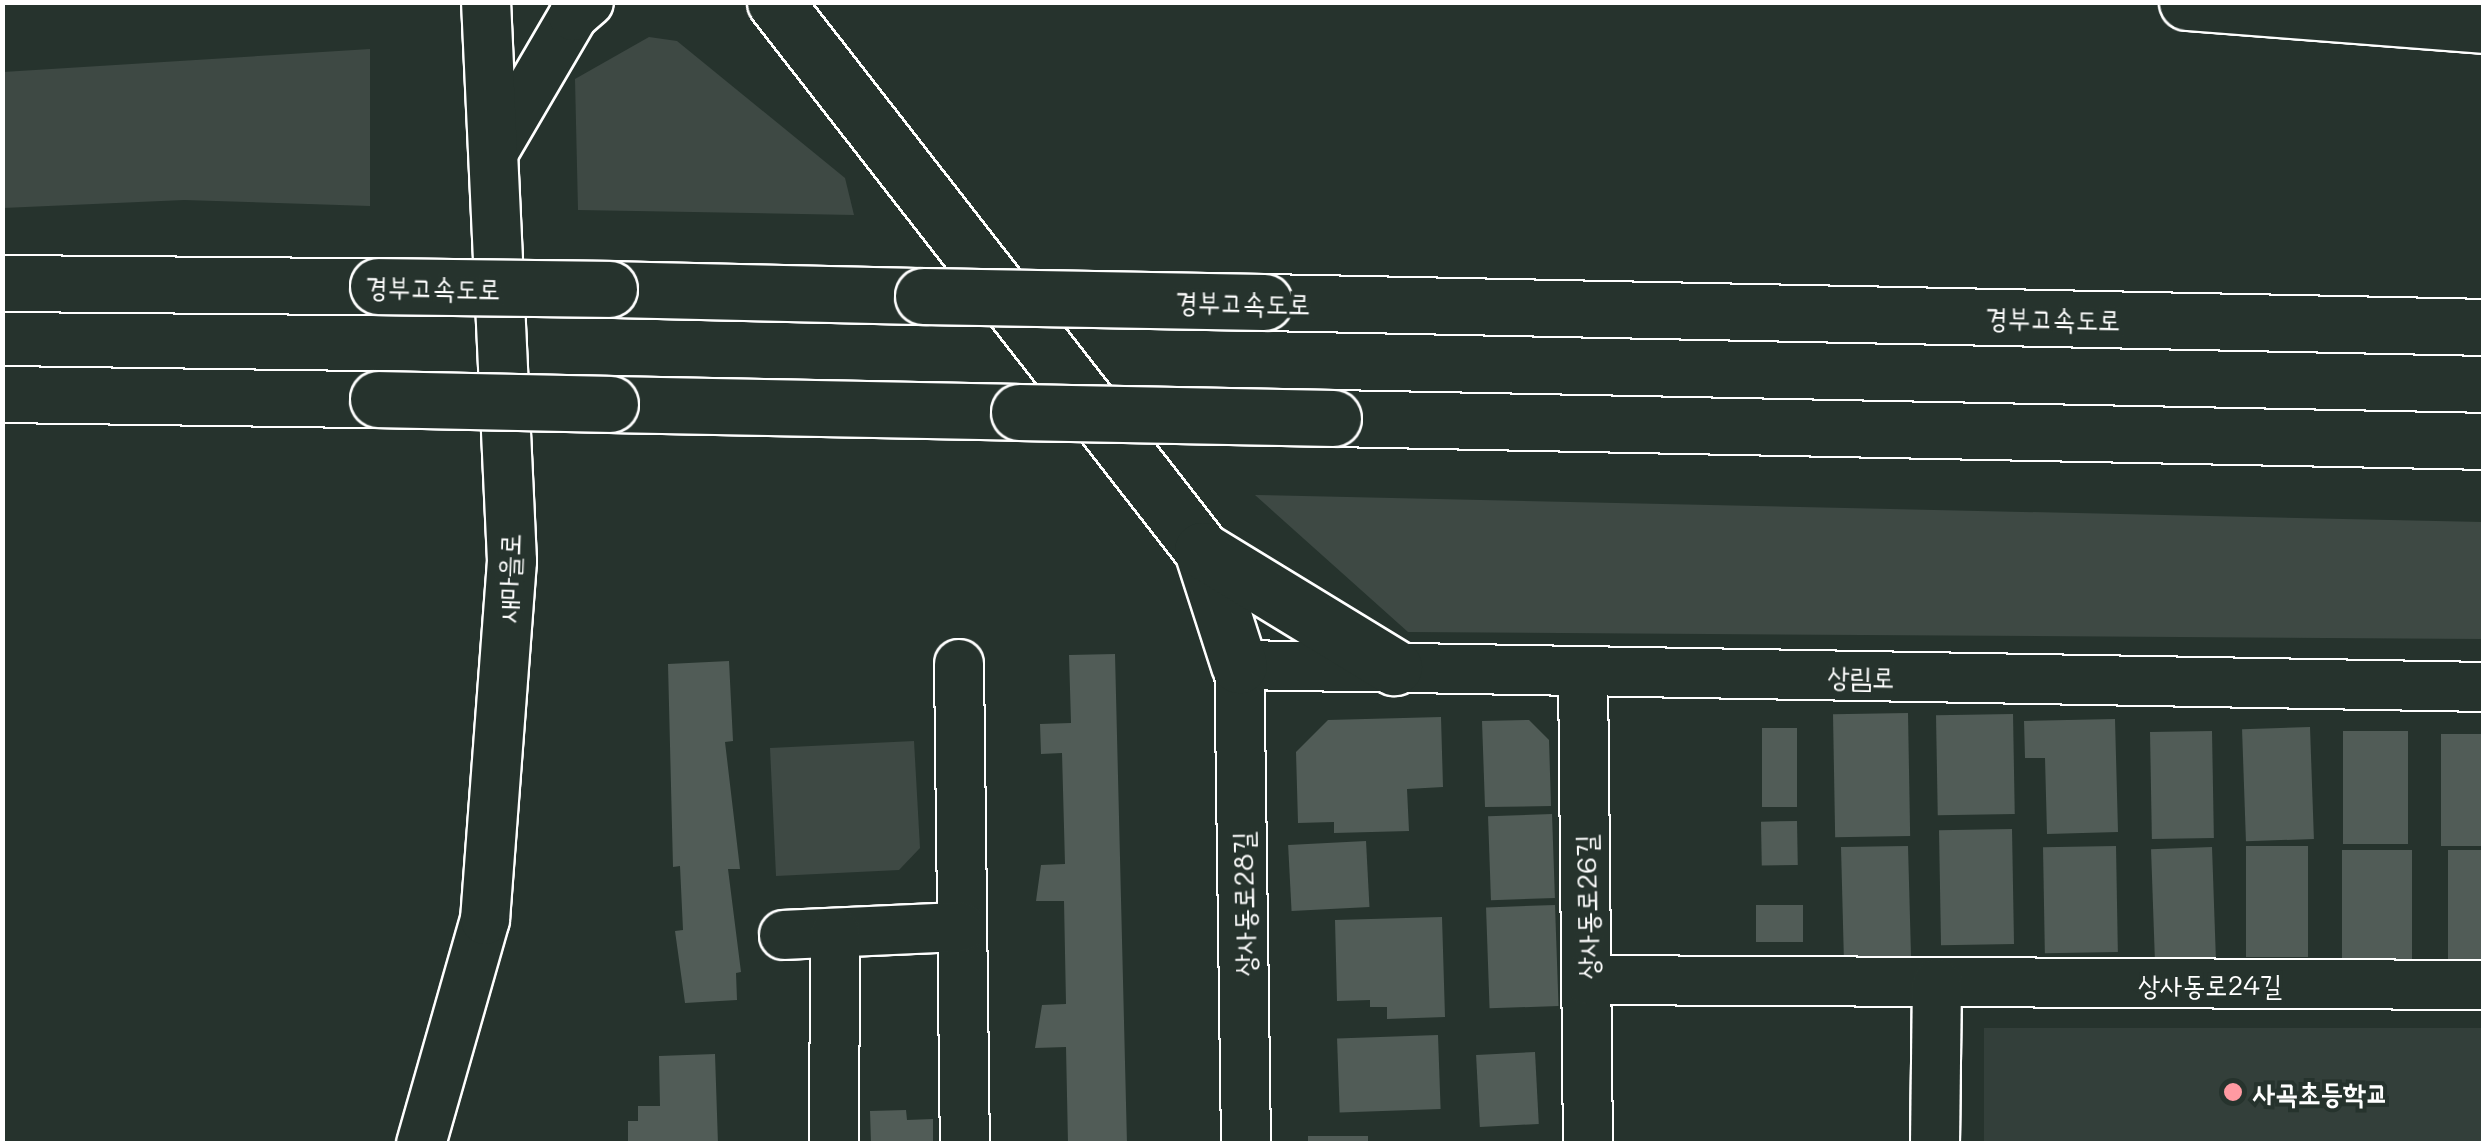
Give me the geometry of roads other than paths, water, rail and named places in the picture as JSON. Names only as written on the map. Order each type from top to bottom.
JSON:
[{"type":"main road","points":[[774,2],[1202,550],[1239,665]]},
{"type":"main road","points":[[2187,2],[2484,24]]},
{"type":"main road","name":"경부고속도로","points":[[2,283],[609,289],[2484,327]]},
{"type":"main road","points":[[2,394],[2484,441]]},
{"type":"main road","points":[[1202,550],[1394,668]]},
{"type":"street","name":"새마을로","points":[[422,1144],[485,920],[512,561],[496,148],[486,2]]},
{"type":"street","points":[[496,148],[572,16],[588,2]]},
{"type":"street","points":[[959,664],[965,1144]]},
{"type":"street","name":"상림로","points":[[1239,665],[2484,687]]},
{"type":"street","name":"상사동로28길","points":[[1239,665],[1246,1144]]},
{"type":"street","name":"상사동로26길","points":[[1583,670],[1588,1144]]},
{"type":"street","points":[[784,936],[962,927]]},
{"type":"street","points":[[834,1144],[835,933]]},
{"type":"street","name":"상사동로24길","points":[[1587,980],[2484,985]]},
{"type":"street","points":[[1935,1144],[1937,984]]},
{"type":"place","name":"사곡초등학교","points":[[2233,1092]]}]
